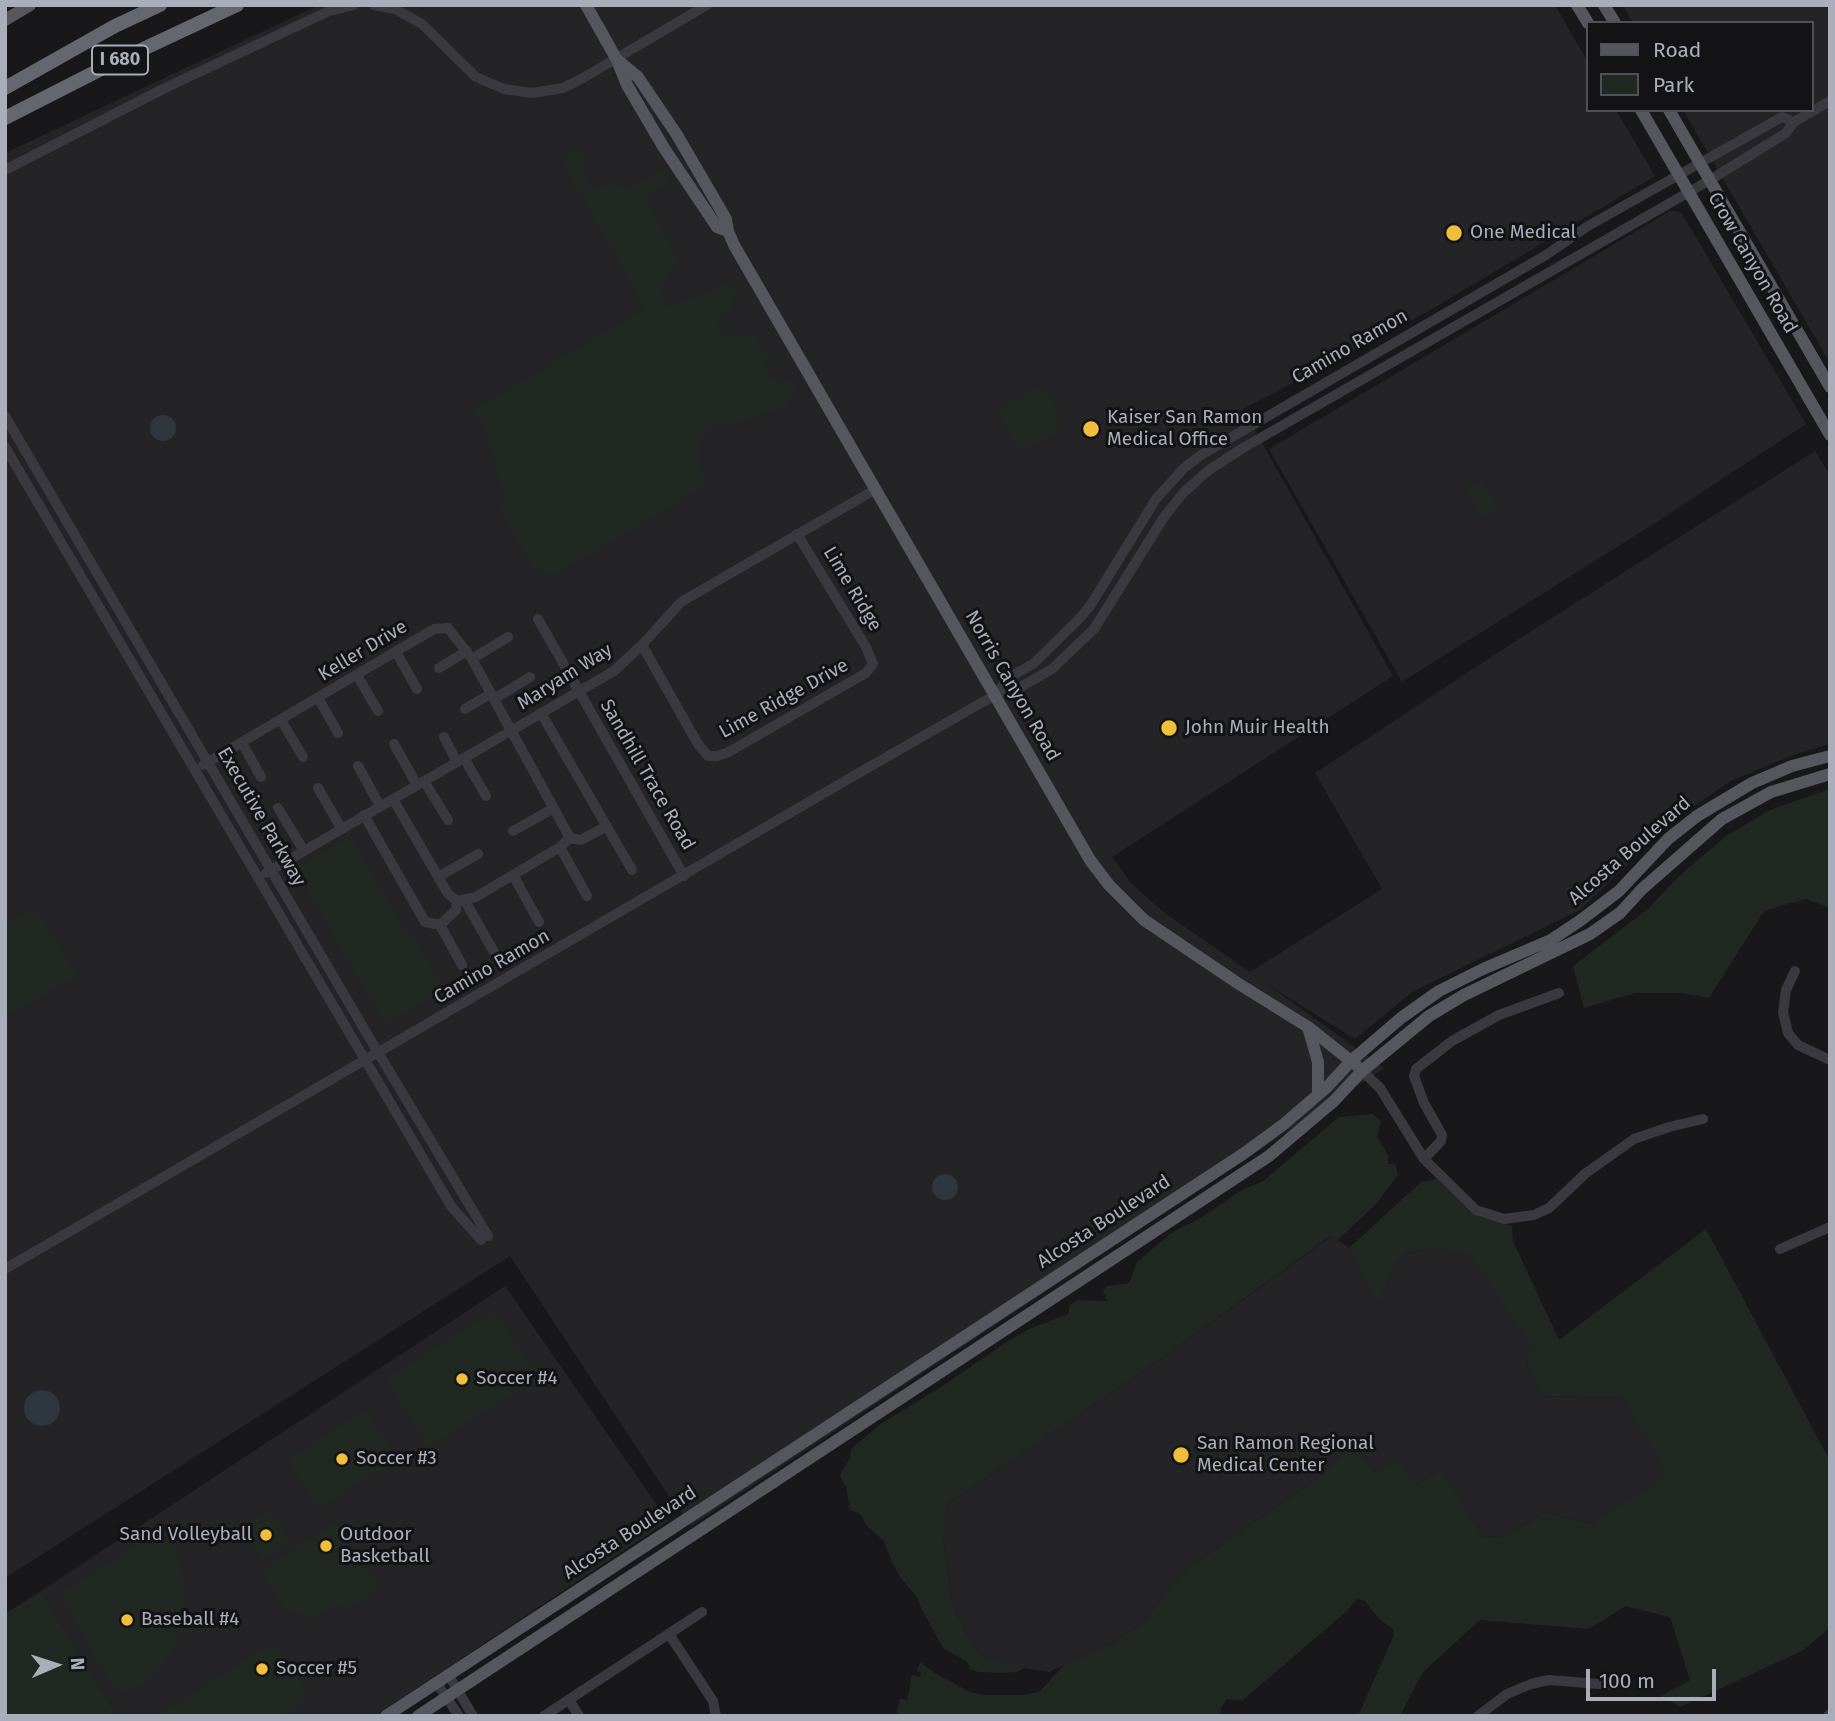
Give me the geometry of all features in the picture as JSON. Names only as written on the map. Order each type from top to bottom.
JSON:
[{"type":"highway","name":"I 680","points":[[5,89],[114,26],[160,5]]},
{"type":"highway","name":"I 680","points":[[5,118],[237,5]]},
{"type":"main road","points":[[5,20],[30,5]]},
{"type":"main road","name":"Norris Canyon Road","points":[[586,5],[617,60],[638,78],[677,135],[726,219],[728,231],[1090,860],[1132,910],[1308,1027],[1352,1060],[1362,1071]]},
{"type":"main road","points":[[1577,5],[1587,21]]},
{"type":"main road","points":[[1604,5],[1614,21]]},
{"type":"main road","name":"Crow Canyon Road","points":[[1642,112],[1830,435]]},
{"type":"main road","name":"Crow Canyon Road","points":[[1670,112],[1830,387]]},
{"type":"main road","name":"Alcosta Boulevard","points":[[386,1716],[1232,1161],[1284,1124],[1352,1060],[1401,1018],[1439,991],[1551,940],[1581,920],[1619,891],[1668,839],[1697,816],[1752,783],[1792,766],[1830,756]]},
{"type":"main road","name":"Alcosta Boulevard","points":[[418,1716],[1269,1156],[1334,1101],[1362,1071],[1429,1016],[1464,995],[1590,934],[1620,913],[1642,889],[1722,819],[1771,793],[1830,774]]},
{"type":"main road","points":[[1308,1027],[1318,1062],[1318,1094]]},
{"type":"street","points":[[5,170],[165,88],[329,11],[354,5]]},
{"type":"street","points":[[374,5],[406,13],[436,36],[460,64],[476,77],[505,89],[533,93],[563,88],[617,60],[707,5]]},
{"type":"street","name":"Camino Ramon","points":[[1814,110],[1830,101]]},
{"type":"street","name":"Camino Ramon","points":[[5,1269],[995,695],[1019,688],[1052,669],[1080,644],[1107,609],[1164,517],[1184,492],[1209,470],[1710,180],[1786,133],[1794,122],[1811,112]]},
{"type":"street","name":"Camino Ramon","points":[[995,695],[1010,677],[1033,664],[1090,606],[1156,499],[1184,468],[1200,455],[1546,255],[1587,226],[1701,165],[1782,117],[1794,122]]},
{"type":"street","name":"Executive Parkway","points":[[5,416],[272,870],[484,1238],[451,1206],[5,447]]},
{"type":"street","name":"Maryam Way","points":[[258,878],[614,671],[681,602],[876,489]]},
{"type":"street","name":"Lime Ridge","points":[[797,534],[855,627],[873,664]]},
{"type":"street","name":"Sandhill Trace Road","points":[[538,619],[684,876]]},
{"type":"street","name":"Keller Drive","points":[[194,770],[435,629],[448,628],[469,655],[570,838]]},
{"type":"street","points":[[439,668],[508,637]]},
{"type":"street","name":"Lime Ridge Drive","points":[[642,645],[698,744],[708,756],[727,753],[774,727],[866,673],[873,664]]},
{"type":"street","points":[[396,652],[417,689]]},
{"type":"street","points":[[357,675],[378,711]]},
{"type":"street","points":[[465,709],[530,677]]},
{"type":"street","points":[[318,698],[338,733]]},
{"type":"street","points":[[541,713],[632,870]]},
{"type":"street","points":[[281,720],[303,757]]},
{"type":"street","points":[[444,737],[486,796]]},
{"type":"street","points":[[242,743],[261,777]]},
{"type":"street","points":[[394,744],[448,820]]},
{"type":"street","points":[[358,766],[380,806]]},
{"type":"street","points":[[206,789],[219,781]]},
{"type":"street","points":[[318,788],[341,828]]},
{"type":"street","points":[[393,799],[448,894],[461,901],[494,952]]},
{"type":"street","points":[[278,808],[304,851]]},
{"type":"street","points":[[513,831],[554,808]]},
{"type":"street","points":[[364,815],[420,915],[425,922],[440,925],[462,965]]},
{"type":"street","points":[[440,925],[456,910],[461,901],[513,875],[560,847],[570,838],[581,841],[607,826]]},
{"type":"street","points":[[560,847],[587,896]]},
{"type":"street","points":[[438,877],[478,854]]},
{"type":"street","points":[[513,875],[539,922]]},
{"type":"street","points":[[1795,971],[1786,990],[1783,1012],[1788,1033],[1798,1045],[1830,1060]]},
{"type":"street","points":[[1424,1159],[1441,1141],[1442,1135],[1424,1102],[1414,1076],[1416,1069],[1452,1041],[1499,1014],[1559,993]]},
{"type":"street","points":[[1362,1071],[1380,1087],[1424,1159],[1476,1210],[1504,1219],[1534,1215],[1549,1208],[1586,1173],[1634,1139],[1703,1119]]},
{"type":"street","points":[[1780,1249],[1830,1227]]},
{"type":"street","points":[[544,1716],[702,1612]]},
{"type":"street","points":[[669,1634],[713,1701],[716,1716]]},
{"type":"street","points":[[448,1674],[459,1716]]},
{"type":"street","points":[[1478,1716],[1507,1693],[1531,1684],[1549,1680],[1612,1685]]},
{"type":"street","points":[[436,1682],[453,1694],[473,1716]]},
{"type":"street","points":[[569,1700],[579,1716]]},
{"type":"shaded area","points":[[319,5],[1555,5],[1587,60],[1587,112],[1617,112],[1655,176],[1427,312],[1243,409],[1393,676],[1112,857],[1132,884],[1162,911],[1250,972],[1382,889],[1315,773],[1511,644],[1815,451],[1830,475],[1830,744],[1793,755],[1731,781],[1675,819],[1580,910],[1412,992],[1355,1039],[1265,983],[1384,1068],[691,1526],[510,1256],[5,1578],[5,153]]},
{"type":"shaded area","points":[[1623,5],[1830,5],[1830,363],[1684,112],[1814,112],[1814,21],[1632,21]]},
{"type":"shaded area","points":[[1670,211],[1681,212],[1806,424],[1652,525],[1402,682],[1269,449]]},
{"type":"shaded area","points":[[163,415],[173,418],[176,428],[173,438],[163,441],[153,438],[150,428],[153,418]]},
{"type":"shaded area","points":[[945,1174],[954,1178],[958,1187],[954,1196],[945,1200],[936,1196],[932,1187],[936,1178]]},
{"type":"shaded area","name":"San Ramon Regional Medical Center","points":[[1332,1236],[1349,1248],[1379,1304],[1392,1269],[1406,1254],[1430,1249],[1470,1253],[1529,1344],[1527,1368],[1544,1396],[1622,1398],[1669,1474],[1591,1524],[1545,1512],[1502,1538],[1483,1536],[1442,1469],[1417,1484],[1376,1474],[1359,1450],[1347,1449],[1319,1477],[1198,1561],[1168,1591],[1143,1622],[1116,1641],[1049,1672],[1007,1665],[983,1657],[970,1640],[952,1603],[943,1536],[943,1515],[949,1503],[1144,1371]]},
{"type":"shaded area","points":[[505,1286],[668,1521],[375,1716],[118,1716],[41,1591]]},
{"type":"shaded area","points":[[42,1390],[55,1395],[60,1408],[55,1421],[42,1426],[29,1421],[24,1408],[29,1395]]},
{"type":"green space","points":[[579,149],[586,163],[588,188],[618,184],[627,189],[667,169],[670,176],[667,184],[645,199],[679,260],[661,289],[667,307],[710,292],[727,282],[738,291],[731,301],[734,313],[721,315],[716,322],[726,334],[756,335],[758,347],[778,358],[764,361],[767,374],[776,382],[792,380],[799,393],[789,396],[786,407],[779,412],[764,412],[746,421],[737,422],[727,429],[723,424],[710,427],[698,443],[698,463],[708,485],[554,576],[533,568],[498,507],[505,503],[484,426],[472,411],[645,308],[560,159],[568,150]]},
{"type":"green space","points":[[1043,384],[1062,418],[1055,423],[1059,431],[1020,453],[996,410]]},
{"type":"green space","points":[[1482,480],[1499,508],[1482,518],[1466,489]]},
{"type":"green space","points":[[1830,789],[1830,908],[1805,899],[1764,911],[1709,998],[1682,993],[1635,993],[1584,1008],[1573,966],[1649,908],[1678,877],[1726,836],[1770,810]]},
{"type":"green space","points":[[351,836],[403,927],[417,940],[444,990],[385,1025],[295,868]]},
{"type":"green space","points":[[35,906],[78,976],[5,1017],[5,924]]},
{"type":"green space","points":[[1373,1114],[1381,1122],[1377,1137],[1388,1155],[1388,1164],[1395,1164],[1398,1175],[1376,1204],[1338,1240],[1331,1236],[1144,1371],[949,1503],[943,1515],[943,1536],[952,1603],[970,1640],[983,1657],[1025,1668],[1016,1672],[1000,1673],[970,1669],[967,1662],[943,1648],[917,1597],[892,1563],[884,1541],[866,1525],[861,1514],[850,1510],[846,1487],[840,1475],[850,1458],[851,1449],[879,1425],[1002,1345],[1027,1330],[1068,1314],[1070,1305],[1077,1300],[1107,1301],[1103,1290],[1108,1286],[1129,1283],[1137,1262],[1171,1233],[1199,1219],[1242,1190],[1263,1181],[1339,1117]]},
{"type":"green space","points":[[1437,1179],[1469,1211],[1512,1226],[1513,1241],[1559,1340],[1706,1229],[1830,1461],[1830,1628],[1802,1651],[1680,1707],[1661,1696],[1690,1680],[1670,1617],[1626,1606],[1589,1629],[1480,1620],[1423,1672],[1400,1716],[1358,1716],[1394,1635],[1393,1629],[1378,1618],[1365,1601],[1357,1599],[1347,1611],[1243,1700],[1227,1699],[1221,1708],[1220,1716],[896,1716],[900,1699],[907,1700],[912,1675],[920,1677],[921,1672],[917,1671],[920,1662],[970,1692],[985,1695],[1021,1695],[1039,1692],[1064,1665],[1116,1641],[1143,1622],[1168,1591],[1198,1561],[1319,1477],[1347,1449],[1359,1450],[1376,1474],[1398,1460],[1417,1484],[1442,1469],[1483,1536],[1502,1538],[1545,1512],[1591,1524],[1668,1474],[1622,1398],[1544,1396],[1527,1368],[1529,1344],[1470,1254],[1430,1249],[1406,1254],[1392,1269],[1379,1305],[1349,1248],[1421,1182]]},
{"type":"green space","name":"Soccer #4","points":[[495,1310],[538,1379],[428,1448],[386,1379]]},
{"type":"green space","name":"Soccer #3","points":[[366,1409],[397,1459],[319,1509],[287,1460]]},
{"type":"green space","name":"Sand Volleyball","points":[[270,1510],[290,1542],[262,1560],[242,1527]]},
{"type":"green space","name":"Outdoor Basketball","points":[[337,1521],[380,1589],[345,1612],[339,1603],[316,1618],[287,1612],[260,1571]]},
{"type":"green space","name":"Baseball #4","points":[[163,1529],[173,1541],[184,1580],[185,1606],[180,1633],[171,1654],[150,1679],[134,1690],[122,1692],[113,1689],[61,1598],[64,1591]]},
{"type":"green space","points":[[41,1591],[118,1716],[5,1716],[5,1614]]},
{"type":"green space","name":"Soccer #5","points":[[274,1641],[311,1698],[284,1716],[157,1716]]},
{"type":"place","name":"One Medical","points":[[1454,233]]},
{"type":"place","name":"Kaiser San Ramon Medical Office","points":[[1091,429]]},
{"type":"place","name":"John Muir Health","points":[[1169,728]]},
{"type":"place","name":"Soccer #4","points":[[462,1379]]},
{"type":"place","name":"San Ramon Regional Medical Center","points":[[1181,1455]]},
{"type":"place","name":"Soccer #3","points":[[342,1459]]},
{"type":"place","name":"Sand Volleyball","points":[[266,1535]]},
{"type":"place","name":"Outdoor Basketball","points":[[326,1546]]},
{"type":"place","name":"Baseball #4","points":[[127,1620]]},
{"type":"place","name":"Soccer #5","points":[[262,1669]]}]
